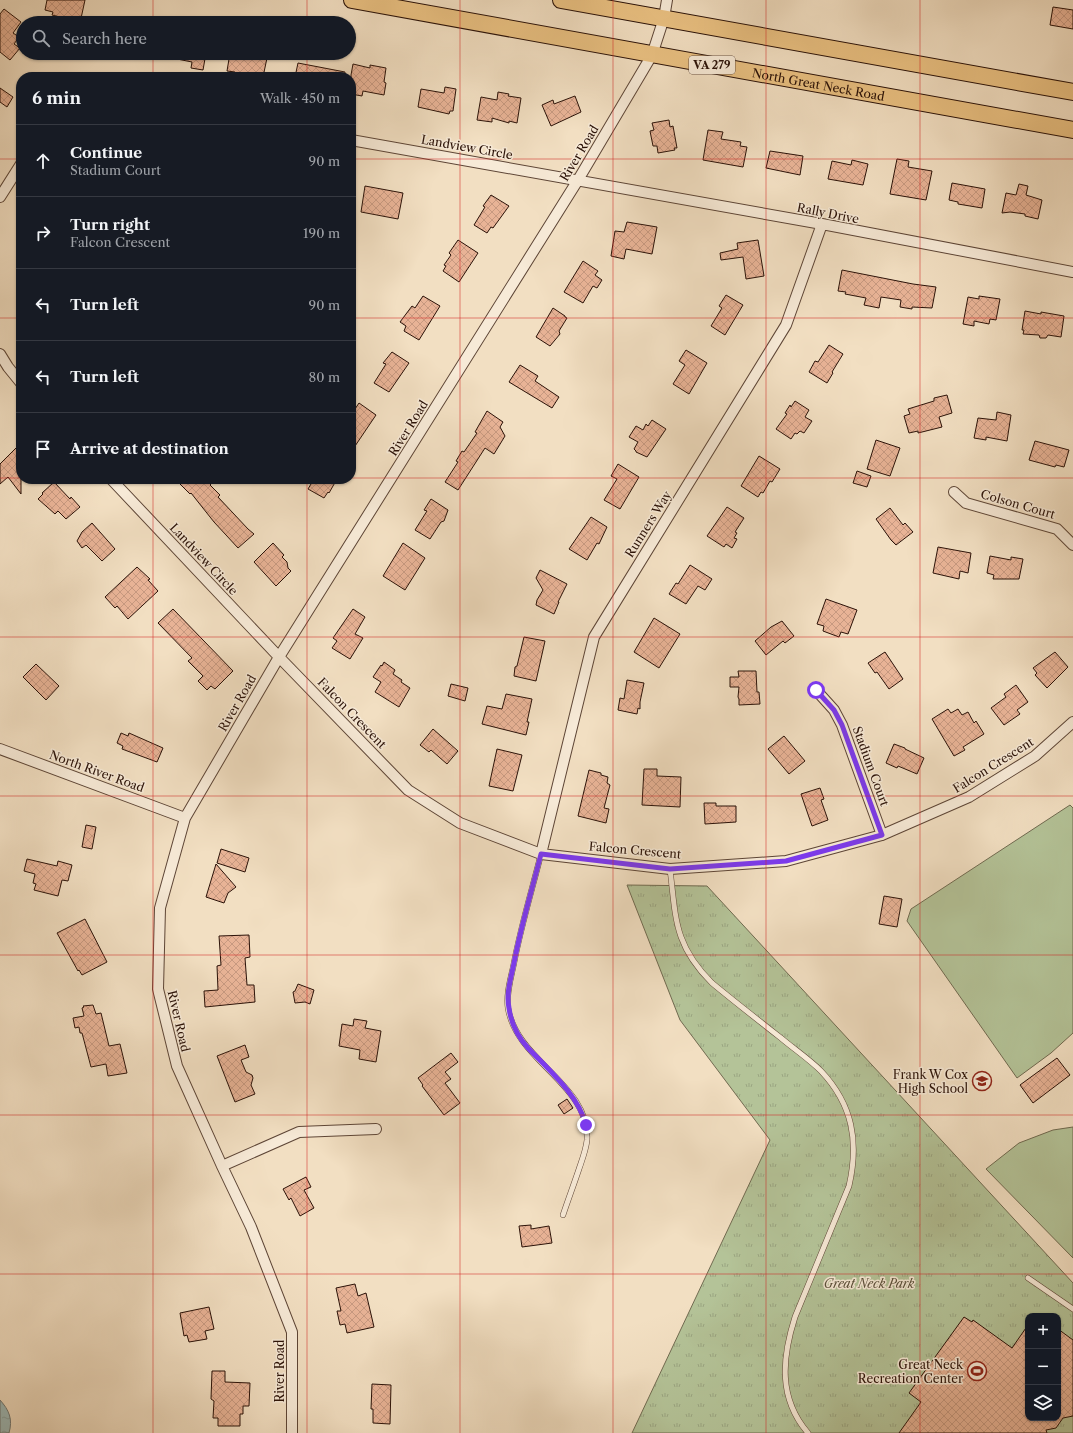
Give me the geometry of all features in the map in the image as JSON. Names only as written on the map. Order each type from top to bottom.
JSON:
[{"type":"main road","name":"North Great Neck Road","points":[[352,0],[1073,130]]},
{"type":"main road","points":[[562,0],[1073,92]]},
{"type":"street","name":"River Road","points":[[292,1433],[292,1332],[251,1227],[177,1066],[158,988],[160,908],[185,818],[279,657],[578,180],[652,55],[664,18],[667,0]]},
{"type":"street","name":"Landview Circle","points":[[356,141],[578,180]]},
{"type":"street","points":[[0,197],[16,172]]},
{"type":"street","name":"Rally Drive","points":[[578,180],[822,224],[1073,272]]},
{"type":"street","name":"Runners Way","points":[[541,854],[594,637],[786,325],[822,224]]},
{"type":"street","points":[[0,354],[16,376]]},
{"type":"street","name":"Landview Circle","points":[[116,484],[279,657]]},
{"type":"street","name":"Colson Court","points":[[954,492],[966,503],[1057,529],[1073,545]]},
{"type":"street","name":"Falcon Crescent","points":[[279,657],[408,790],[460,823],[541,854],[670,869],[786,861],[882,835],[969,797],[1035,756],[1073,722]]},
{"type":"street","name":"Stadium Court","points":[[816,690],[834,710],[842,725],[882,835]]},
{"type":"street","name":"North River Road","points":[[0,749],[185,818]]},
{"type":"street","points":[[222,1166],[299,1132],[376,1129]]},
{"type":"lane","points":[[541,854],[518,940],[508,993],[508,1008],[518,1036],[576,1101],[583,1112],[587,1141],[563,1215]]},
{"type":"lane","points":[[670,869],[676,922],[679,934],[689,956],[699,970],[712,983],[821,1072],[836,1090],[847,1110],[852,1128],[854,1150],[853,1168],[849,1186],[796,1317],[789,1337],[785,1359],[785,1374],[788,1394],[795,1413],[808,1433]]},
{"type":"lane","points":[[1028,1278],[1073,1309]]},
{"type":"green space","points":[[1070,805],[1073,808],[1073,1033],[1051,1053],[1017,1078],[907,921],[911,909]]},
{"type":"green space","name":"Great Neck Park","points":[[627,885],[707,886],[1073,1283],[1073,1433],[632,1433],[770,1140],[680,1020]]},
{"type":"green space","points":[[1073,1127],[1073,1258],[986,1169],[1019,1143],[1053,1130]]},
{"type":"water","points":[[0,1400],[6,1407],[9,1415],[11,1423],[9,1433],[0,1433]]},
{"type":"building","points":[[47,0],[85,0],[82,16],[56,16],[52,15],[53,12],[45,10]]},
{"type":"building","points":[[1053,7],[1073,10],[1073,29],[1050,25]]},
{"type":"building","points":[[4,9],[16,18],[16,29],[13,33],[16,35],[16,41],[14,44],[16,45],[16,53],[10,60],[0,52],[0,14]]},
{"type":"building","points":[[182,60],[205,60],[203,70],[191,68],[192,62]]},
{"type":"building","points":[[229,60],[267,60],[264,72],[227,71]]},
{"type":"building","points":[[298,63],[345,72],[296,72]]},
{"type":"building","points":[[353,64],[370,68],[370,65],[386,68],[384,95],[363,91],[362,96],[356,95],[356,72],[352,72]]},
{"type":"building","points":[[445,87],[456,89],[453,111],[450,111],[449,114],[418,107],[421,89],[444,93]]},
{"type":"building","points":[[0,88],[13,97],[7,107],[0,102]]},
{"type":"building","points":[[498,92],[509,94],[508,96],[521,98],[517,123],[509,121],[509,123],[492,118],[492,122],[477,120],[481,97],[497,100]]},
{"type":"building","points":[[575,96],[581,112],[551,126],[542,105],[553,100],[554,104]]},
{"type":"building","points":[[669,120],[670,127],[673,126],[677,148],[674,148],[675,150],[658,153],[657,146],[653,146],[650,131],[654,130],[652,123]]},
{"type":"building","points":[[708,130],[723,132],[721,139],[741,142],[740,146],[747,147],[743,167],[703,160]]},
{"type":"building","points":[[770,151],[803,156],[800,175],[766,168]]},
{"type":"building","points":[[897,159],[909,161],[908,167],[932,171],[926,200],[890,194]]},
{"type":"building","points":[[852,160],[868,164],[863,185],[828,179],[832,161],[851,165]]},
{"type":"building","points":[[952,183],[985,189],[982,208],[958,204],[958,202],[949,200]]},
{"type":"building","points":[[1019,184],[1028,186],[1026,195],[1042,200],[1038,219],[1025,216],[1025,214],[1010,212],[1002,213],[1006,193],[1016,195]]},
{"type":"building","points":[[365,186],[403,193],[398,219],[361,212]]},
{"type":"building","points":[[491,195],[509,206],[493,228],[491,227],[487,233],[474,225],[485,207],[483,206]]},
{"type":"building","points":[[627,222],[657,227],[652,254],[626,249],[624,259],[611,256],[615,231],[624,232]]},
{"type":"building","points":[[458,240],[478,253],[459,282],[443,271],[446,266],[444,265],[451,255],[449,253]]},
{"type":"building","points":[[758,240],[764,276],[746,279],[743,257],[721,260],[720,253],[738,249],[737,243]]},
{"type":"building","points":[[583,261],[598,271],[595,275],[602,280],[597,288],[593,286],[583,303],[564,292]]},
{"type":"building","points":[[842,270],[936,287],[932,308],[912,307],[912,309],[900,307],[901,300],[881,297],[879,308],[864,305],[866,298],[845,294],[846,292],[838,291]]},
{"type":"building","points":[[726,295],[743,305],[725,335],[711,326],[722,308],[719,306]]},
{"type":"building","points":[[423,296],[440,306],[419,340],[404,331],[406,326],[400,322],[412,306],[415,308]]},
{"type":"building","points":[[979,296],[1000,299],[996,320],[990,319],[989,324],[974,321],[974,326],[963,324],[968,297],[979,299]]},
{"type":"building","points":[[553,308],[567,318],[559,331],[560,334],[550,346],[536,337]]},
{"type":"building","points":[[1025,311],[1064,316],[1061,337],[1048,335],[1046,338],[1040,338],[1039,335],[1023,334],[1024,330],[1022,330]]},
{"type":"building","points":[[829,345],[843,354],[827,383],[809,372],[815,361],[818,362]]},
{"type":"building","points":[[686,350],[707,363],[689,394],[673,384],[685,365],[679,361]]},
{"type":"building","points":[[392,352],[409,363],[389,392],[374,383],[386,364],[383,363]]},
{"type":"building","points":[[520,365],[538,376],[535,381],[559,397],[552,408],[509,382]]},
{"type":"building","points":[[947,395],[952,413],[939,417],[942,427],[918,433],[918,431],[909,433],[904,416],[910,414],[908,409],[934,401],[934,398]]},
{"type":"building","points":[[795,401],[809,410],[805,417],[812,421],[804,433],[800,431],[797,434],[795,433],[791,439],[776,429],[787,414],[785,413],[790,405],[791,407]]},
{"type":"building","points":[[359,403],[376,415],[356,445],[356,408]]},
{"type":"building","points":[[487,411],[503,422],[500,427],[505,436],[494,454],[485,448],[458,490],[445,482],[458,462],[456,461],[462,451],[464,452],[477,433],[475,432]]},
{"type":"building","points":[[997,412],[1011,415],[1007,441],[986,437],[986,440],[974,438],[978,418],[996,420]]},
{"type":"building","points":[[652,420],[666,429],[647,457],[636,452],[634,449],[638,442],[629,437],[636,426],[643,430],[646,424],[648,426]]},
{"type":"building","points":[[876,440],[900,448],[890,476],[867,469]]},
{"type":"building","points":[[1035,441],[1069,450],[1064,467],[1056,465],[1055,467],[1029,460]]},
{"type":"building","points":[[16,448],[16,484],[21,484],[21,494],[8,477],[0,484],[0,464]]},
{"type":"building","points":[[759,456],[780,469],[772,482],[770,481],[763,493],[761,492],[758,497],[741,486]]},
{"type":"building","points":[[618,464],[639,477],[620,509],[604,500],[617,479],[611,476]]},
{"type":"building","points":[[857,471],[871,476],[867,487],[853,483]]},
{"type":"building","points":[[52,484],[56,484],[80,507],[66,519],[58,511],[55,514],[38,499],[43,494],[42,493]]},
{"type":"building","points":[[180,484],[211,484],[210,485],[220,495],[218,497],[254,534],[238,548],[214,522],[191,493],[190,494]]},
{"type":"building","points":[[311,484],[334,484],[324,498],[308,489]]},
{"type":"building","points":[[431,499],[448,510],[444,521],[441,522],[430,539],[415,530],[427,511],[424,510]]},
{"type":"building","points":[[727,507],[744,518],[735,532],[737,533],[734,538],[737,539],[732,548],[726,544],[724,547],[707,536]]},
{"type":"building","points":[[890,508],[903,525],[905,523],[913,532],[896,545],[876,519]]},
{"type":"building","points":[[591,517],[607,527],[599,544],[597,543],[587,560],[569,549]]},
{"type":"building","points":[[92,523],[115,549],[102,561],[86,545],[82,548],[77,541],[82,532]]},
{"type":"building","points":[[273,543],[284,555],[282,557],[287,562],[288,568],[291,571],[276,586],[254,562]]},
{"type":"building","points":[[403,543],[425,558],[405,590],[383,576]]},
{"type":"building","points":[[938,547],[971,553],[968,573],[960,571],[959,579],[933,573]]},
{"type":"building","points":[[990,556],[1011,560],[1011,557],[1023,559],[1019,579],[993,579],[994,575],[987,573]]},
{"type":"building","points":[[690,565],[712,579],[705,590],[698,586],[686,604],[669,594],[676,583],[678,584]]},
{"type":"building","points":[[137,567],[150,579],[148,580],[158,591],[128,619],[117,606],[115,608],[105,597]]},
{"type":"building","points":[[540,570],[567,584],[554,614],[536,605],[537,600],[543,590],[536,578]]},
{"type":"building","points":[[826,599],[857,610],[848,634],[841,632],[839,637],[823,631],[824,626],[817,624]]},
{"type":"building","points":[[173,609],[233,671],[215,689],[211,686],[207,690],[198,681],[203,676],[188,661],[192,658],[158,623]]},
{"type":"building","points":[[353,609],[365,617],[355,634],[363,638],[350,659],[332,648],[337,641],[333,638]]},
{"type":"building","points":[[654,618],[680,634],[659,668],[634,652]]},
{"type":"building","points":[[782,621],[794,636],[785,643],[783,641],[766,655],[755,641],[771,627]]},
{"type":"building","points":[[524,637],[545,641],[536,681],[514,676],[515,667],[517,666]]},
{"type":"building","points":[[885,652],[903,679],[889,689],[877,672],[875,673],[868,663]]},
{"type":"building","points":[[1055,652],[1068,667],[1047,688],[1035,675],[1037,673],[1033,668]]},
{"type":"building","points":[[384,662],[395,670],[393,674],[402,680],[401,682],[410,688],[399,707],[375,692],[381,682],[373,677]]},
{"type":"building","points":[[36,664],[59,686],[46,700],[23,677]]},
{"type":"building","points":[[738,671],[756,671],[757,692],[759,692],[760,704],[739,705],[739,687],[730,687],[730,677],[739,677]]},
{"type":"building","points":[[627,680],[644,683],[640,709],[638,708],[637,714],[618,710],[620,698],[624,699]]},
{"type":"building","points":[[451,684],[468,688],[465,701],[448,696]]},
{"type":"building","points":[[1016,685],[1028,702],[1017,710],[1020,714],[1004,725],[991,708],[1006,697],[1004,694]]},
{"type":"building","points":[[506,694],[532,699],[526,735],[482,724],[487,706],[502,709]]},
{"type":"building","points":[[948,709],[951,713],[958,709],[962,715],[968,712],[974,723],[976,721],[984,734],[963,747],[965,750],[954,756],[932,719]]},
{"type":"building","points":[[433,729],[458,751],[447,764],[431,750],[429,752],[420,745]]},
{"type":"building","points":[[121,733],[128,736],[129,733],[163,748],[157,762],[122,749],[123,746],[117,743]]},
{"type":"building","points":[[784,736],[805,761],[789,774],[768,749]]},
{"type":"building","points":[[894,744],[924,758],[917,774],[886,763]]},
{"type":"building","points":[[497,749],[522,755],[513,791],[489,786]]},
{"type":"building","points":[[644,769],[657,769],[657,776],[681,777],[680,807],[642,805]]},
{"type":"building","points":[[589,770],[601,773],[601,775],[608,777],[607,783],[610,785],[604,808],[609,809],[606,823],[578,816]]},
{"type":"building","points":[[820,788],[824,799],[821,800],[828,820],[812,826],[801,794]]},
{"type":"building","points":[[704,803],[716,803],[716,806],[736,806],[736,822],[705,824]]},
{"type":"building","points":[[86,825],[96,827],[92,849],[82,847]]},
{"type":"building","points":[[221,849],[249,858],[245,872],[217,863]]},
{"type":"building","points":[[27,859],[57,866],[58,861],[72,865],[68,881],[62,880],[58,896],[34,890],[36,884],[33,883],[35,874],[24,871]]},
{"type":"building","points":[[216,864],[236,887],[228,893],[224,903],[206,897]]},
{"type":"building","points":[[884,896],[902,899],[897,927],[879,924]]},
{"type":"building","points":[[85,919],[107,962],[82,975],[79,970],[78,971],[57,933]]},
{"type":"building","points":[[249,935],[250,957],[245,958],[247,985],[254,985],[255,1002],[205,1007],[204,991],[218,990],[217,966],[221,965],[219,936]]},
{"type":"building","points":[[298,984],[314,990],[310,1004],[305,1002],[295,1003],[293,992]]},
{"type":"building","points":[[93,1005],[96,1014],[101,1013],[109,1046],[120,1044],[127,1073],[108,1076],[106,1064],[91,1067],[82,1033],[80,1033],[79,1027],[75,1028],[73,1018],[84,1016],[83,1006]]},
{"type":"building","points":[[354,1019],[367,1021],[365,1028],[381,1031],[376,1062],[359,1059],[360,1050],[339,1046],[342,1024],[353,1026]]},
{"type":"building","points":[[245,1045],[249,1057],[241,1060],[246,1072],[252,1075],[253,1078],[251,1085],[255,1094],[235,1102],[217,1056]]},
{"type":"building","points":[[451,1053],[458,1062],[445,1072],[451,1079],[445,1083],[460,1103],[444,1115],[422,1086],[423,1085],[418,1078]]},
{"type":"building","points":[[1057,1058],[1070,1075],[1033,1103],[1020,1085]]},
{"type":"building","points":[[567,1099],[573,1108],[564,1114],[558,1105]]},
{"type":"building","points":[[306,1177],[311,1187],[304,1190],[314,1208],[300,1216],[291,1198],[289,1200],[283,1189]]},
{"type":"building","points":[[531,1225],[531,1229],[549,1226],[552,1243],[522,1247],[519,1226]]},
{"type":"building","points":[[355,1284],[358,1296],[366,1293],[374,1327],[347,1333],[345,1324],[340,1325],[337,1311],[341,1311],[336,1288]]},
{"type":"building","points":[[209,1307],[214,1329],[205,1331],[207,1339],[189,1342],[187,1335],[184,1336],[180,1313]]},
{"type":"building","name":"Great Neck Recreation Center","points":[[964,1317],[972,1322],[973,1320],[1012,1348],[1025,1329],[1025,1421],[1061,1421],[1056,1428],[1046,1430],[1047,1433],[899,1433],[921,1402],[909,1393]]},
{"type":"building","name":"Great Neck Recreation Center","points":[[1061,1331],[1073,1340],[1073,1416],[1063,1418],[1061,1421]]},
{"type":"building","points":[[212,1371],[225,1371],[225,1382],[250,1383],[249,1406],[243,1406],[243,1414],[240,1414],[240,1426],[218,1426],[218,1418],[213,1418],[214,1401],[211,1399]]},
{"type":"building","points":[[372,1384],[391,1385],[390,1424],[373,1423],[373,1409],[371,1409]]},
{"type":"place","name":"Frank W Cox High School","points":[[982,1081]]},
{"type":"place","name":"Great Neck Recreation Center","points":[[977,1371]]},
{"type":"route","points":[[586,1125],[583,1112],[576,1101],[518,1036],[508,1008],[508,993],[518,940],[541,854],[670,869],[786,861],[882,835],[842,725],[834,710],[816,690]]}]
